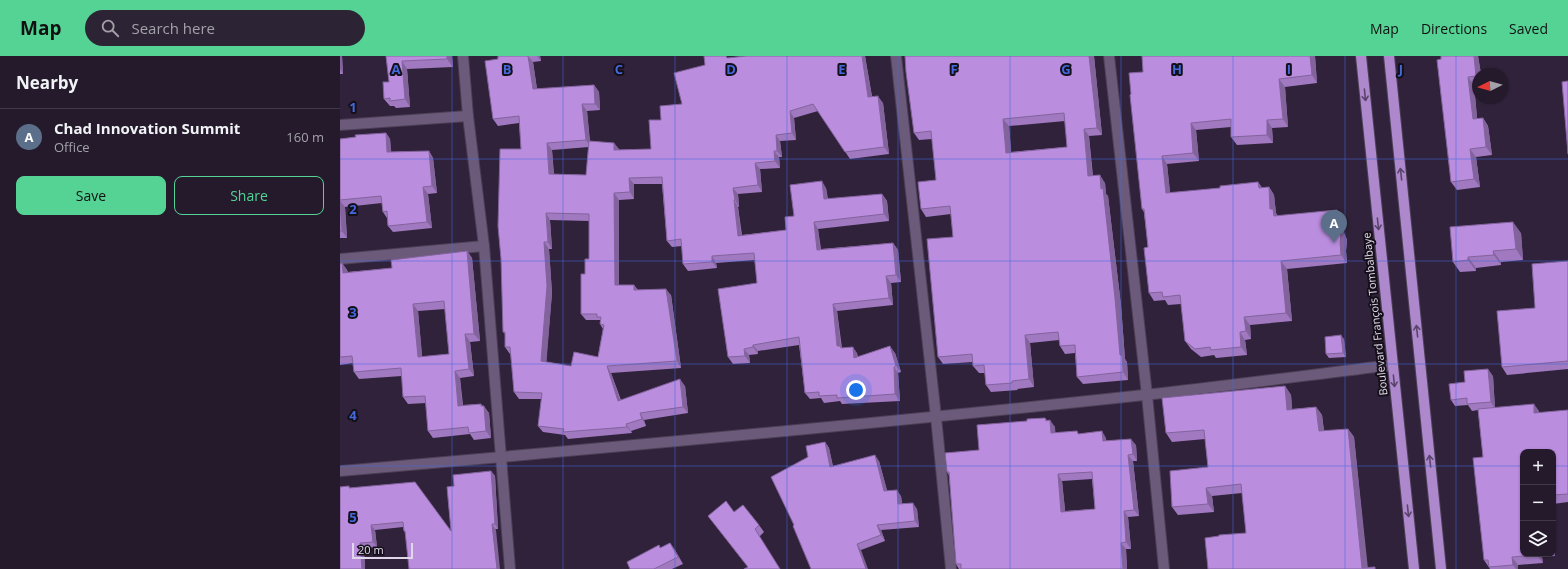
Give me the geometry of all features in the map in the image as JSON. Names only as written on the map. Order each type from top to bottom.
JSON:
[{"type":"main road","name":"Boulevard François Tombalbaye","points":[[1361,56],[1414,569]]},
{"type":"main road","points":[[1389,56],[1441,569]]},
{"type":"street","points":[[463,56],[468,116],[484,246],[510,569]]},
{"type":"street","points":[[896,56],[936,417],[951,569]]},
{"type":"street","points":[[1109,56],[1147,395],[1164,569]]},
{"type":"street","points":[[340,125],[468,116]]},
{"type":"street","points":[[340,259],[484,246]]},
{"type":"street","points":[[340,471],[936,417],[1147,395],[1392,365]]},
{"type":"building","points":[[386,56],[447,56],[447,59],[402,61],[405,99],[390,101],[390,98],[384,99],[383,82],[389,82]]},
{"type":"building","points":[[498,56],[528,56],[533,89],[594,85],[595,104],[582,104],[586,140],[547,143],[549,174],[586,175],[589,141],[614,143],[614,150],[651,149],[649,120],[661,120],[660,106],[682,104],[674,73],[705,65],[704,56],[726,56],[727,58],[746,56],[862,56],[868,97],[878,96],[884,147],[845,152],[813,104],[790,111],[792,133],[776,135],[777,151],[774,151],[775,161],[755,163],[758,185],[733,188],[734,200],[738,236],[786,230],[785,217],[794,216],[790,185],[822,181],[824,199],[882,194],[884,214],[814,222],[817,250],[893,243],[896,275],[886,276],[889,298],[833,304],[837,346],[840,346],[841,348],[853,347],[854,358],[890,346],[896,366],[894,367],[895,394],[837,398],[837,395],[819,396],[819,392],[805,393],[799,337],[753,345],[753,347],[744,349],[745,356],[728,357],[718,289],[757,283],[754,253],[712,256],[712,262],[683,264],[681,239],[667,241],[662,177],[629,178],[630,192],[614,193],[615,285],[634,285],[634,290],[666,289],[677,361],[607,366],[618,401],[680,379],[683,407],[640,413],[642,419],[626,424],[627,427],[563,432],[564,429],[538,426],[542,393],[514,392],[510,347],[505,347],[505,332],[503,332],[501,259],[498,226],[500,149],[521,149],[519,116],[493,119],[485,61],[498,59]],"holes":[[[546,213],[589,214],[589,259],[585,259],[585,274],[581,274],[581,314],[597,314],[597,317],[601,317],[600,324],[604,325],[598,357],[574,352],[571,366],[541,361],[547,286],[544,242],[548,242]]]},
{"type":"building","points":[[905,56],[1089,56],[1097,128],[1084,129],[1088,176],[1100,175],[1101,189],[1103,188],[1123,372],[1077,377],[1075,345],[1060,346],[1058,332],[1025,335],[1029,379],[1012,381],[1012,383],[986,385],[984,365],[973,366],[972,354],[938,357],[927,239],[953,237],[950,206],[921,209],[918,182],[936,180],[931,131],[914,133]],"holes":[[[1064,113],[1067,147],[1006,153],[1003,119]]]},
{"type":"building","points":[[1142,56],[1310,56],[1312,75],[1279,79],[1283,119],[1267,120],[1267,135],[1231,137],[1231,119],[1191,123],[1193,153],[1162,156],[1166,193],[1220,188],[1220,186],[1258,182],[1259,188],[1269,187],[1270,209],[1273,209],[1274,216],[1337,210],[1341,232],[1341,255],[1281,261],[1286,313],[1244,317],[1246,331],[1240,332],[1241,347],[1211,350],[1210,347],[1195,349],[1185,341],[1180,295],[1163,297],[1162,292],[1149,293],[1144,248],[1148,247],[1144,209],[1142,209],[1129,73],[1143,72]]},
{"type":"building","points":[[1441,56],[1474,56],[1475,68],[1472,68],[1472,76],[1468,77],[1473,119],[1483,118],[1486,147],[1470,149],[1474,179],[1451,182],[1437,60],[1441,59]]},
{"type":"building","points":[[1568,81],[1568,154],[1562,82]]},
{"type":"building","points":[[386,133],[387,152],[429,151],[432,186],[423,187],[427,222],[388,226],[387,211],[383,212],[381,196],[340,200],[340,139],[356,137],[355,135]]},
{"type":"building","points":[[340,201],[342,231],[340,231]]},
{"type":"building","points":[[1513,222],[1516,249],[1493,251],[1494,255],[1468,257],[1468,260],[1453,262],[1450,227]]},
{"type":"building","points":[[467,251],[474,334],[465,334],[469,369],[455,371],[458,406],[481,404],[481,406],[484,406],[486,431],[469,433],[468,427],[428,431],[425,396],[403,397],[401,368],[354,372],[352,356],[340,357],[340,264],[342,263],[343,273],[392,268],[391,260]],"holes":[[[444,301],[449,354],[418,357],[413,304]]]},
{"type":"building","points":[[1568,261],[1568,361],[1502,367],[1497,311],[1535,308],[1532,264]]},
{"type":"building","points":[[1341,335],[1343,353],[1326,354],[1325,337]]},
{"type":"building","points":[[1488,369],[1491,402],[1467,404],[1467,398],[1451,400],[1449,384],[1465,382],[1464,371]]},
{"type":"building","points":[[1285,386],[1287,410],[1316,407],[1319,431],[1348,429],[1362,568],[1375,567],[1375,569],[1208,569],[1205,538],[1219,535],[1246,533],[1241,484],[1206,488],[1208,504],[1172,507],[1170,471],[1208,467],[1204,430],[1166,433],[1162,398]]},
{"type":"building","points":[[1534,404],[1534,413],[1568,410],[1568,494],[1556,495],[1556,449],[1520,449],[1520,556],[1512,557],[1513,565],[1489,567],[1488,560],[1484,560],[1473,458],[1483,457],[1478,409]]},
{"type":"building","points":[[1045,418],[1046,421],[1050,420],[1051,433],[1077,431],[1078,434],[1102,431],[1103,441],[1131,439],[1133,454],[1128,455],[1134,510],[1124,511],[1126,542],[1121,543],[1123,569],[961,569],[961,564],[956,564],[949,472],[947,472],[945,453],[979,450],[977,425],[1027,421],[1027,419]],"holes":[[[1092,472],[1095,509],[1061,512],[1058,474]]]},
{"type":"building","points":[[825,442],[830,467],[875,455],[884,491],[897,490],[898,504],[913,503],[915,521],[877,525],[881,535],[857,544],[866,569],[811,569],[793,526],[794,525],[771,477],[808,457],[806,446]]},
{"type":"building","points":[[491,471],[495,524],[492,524],[497,569],[409,569],[403,522],[371,525],[373,542],[360,543],[362,569],[340,569],[340,487],[349,486],[349,488],[415,482],[451,531],[447,487],[454,486],[453,475]]},
{"type":"building","points":[[726,501],[734,512],[743,505],[759,525],[755,529],[780,569],[744,569],[748,567],[708,516]]},
{"type":"building","points":[[670,543],[678,557],[654,569],[630,569],[627,562],[659,545],[660,548]]},
{"type":"place","name":"Chad Innovation Summit","points":[[1334,243]]}]
